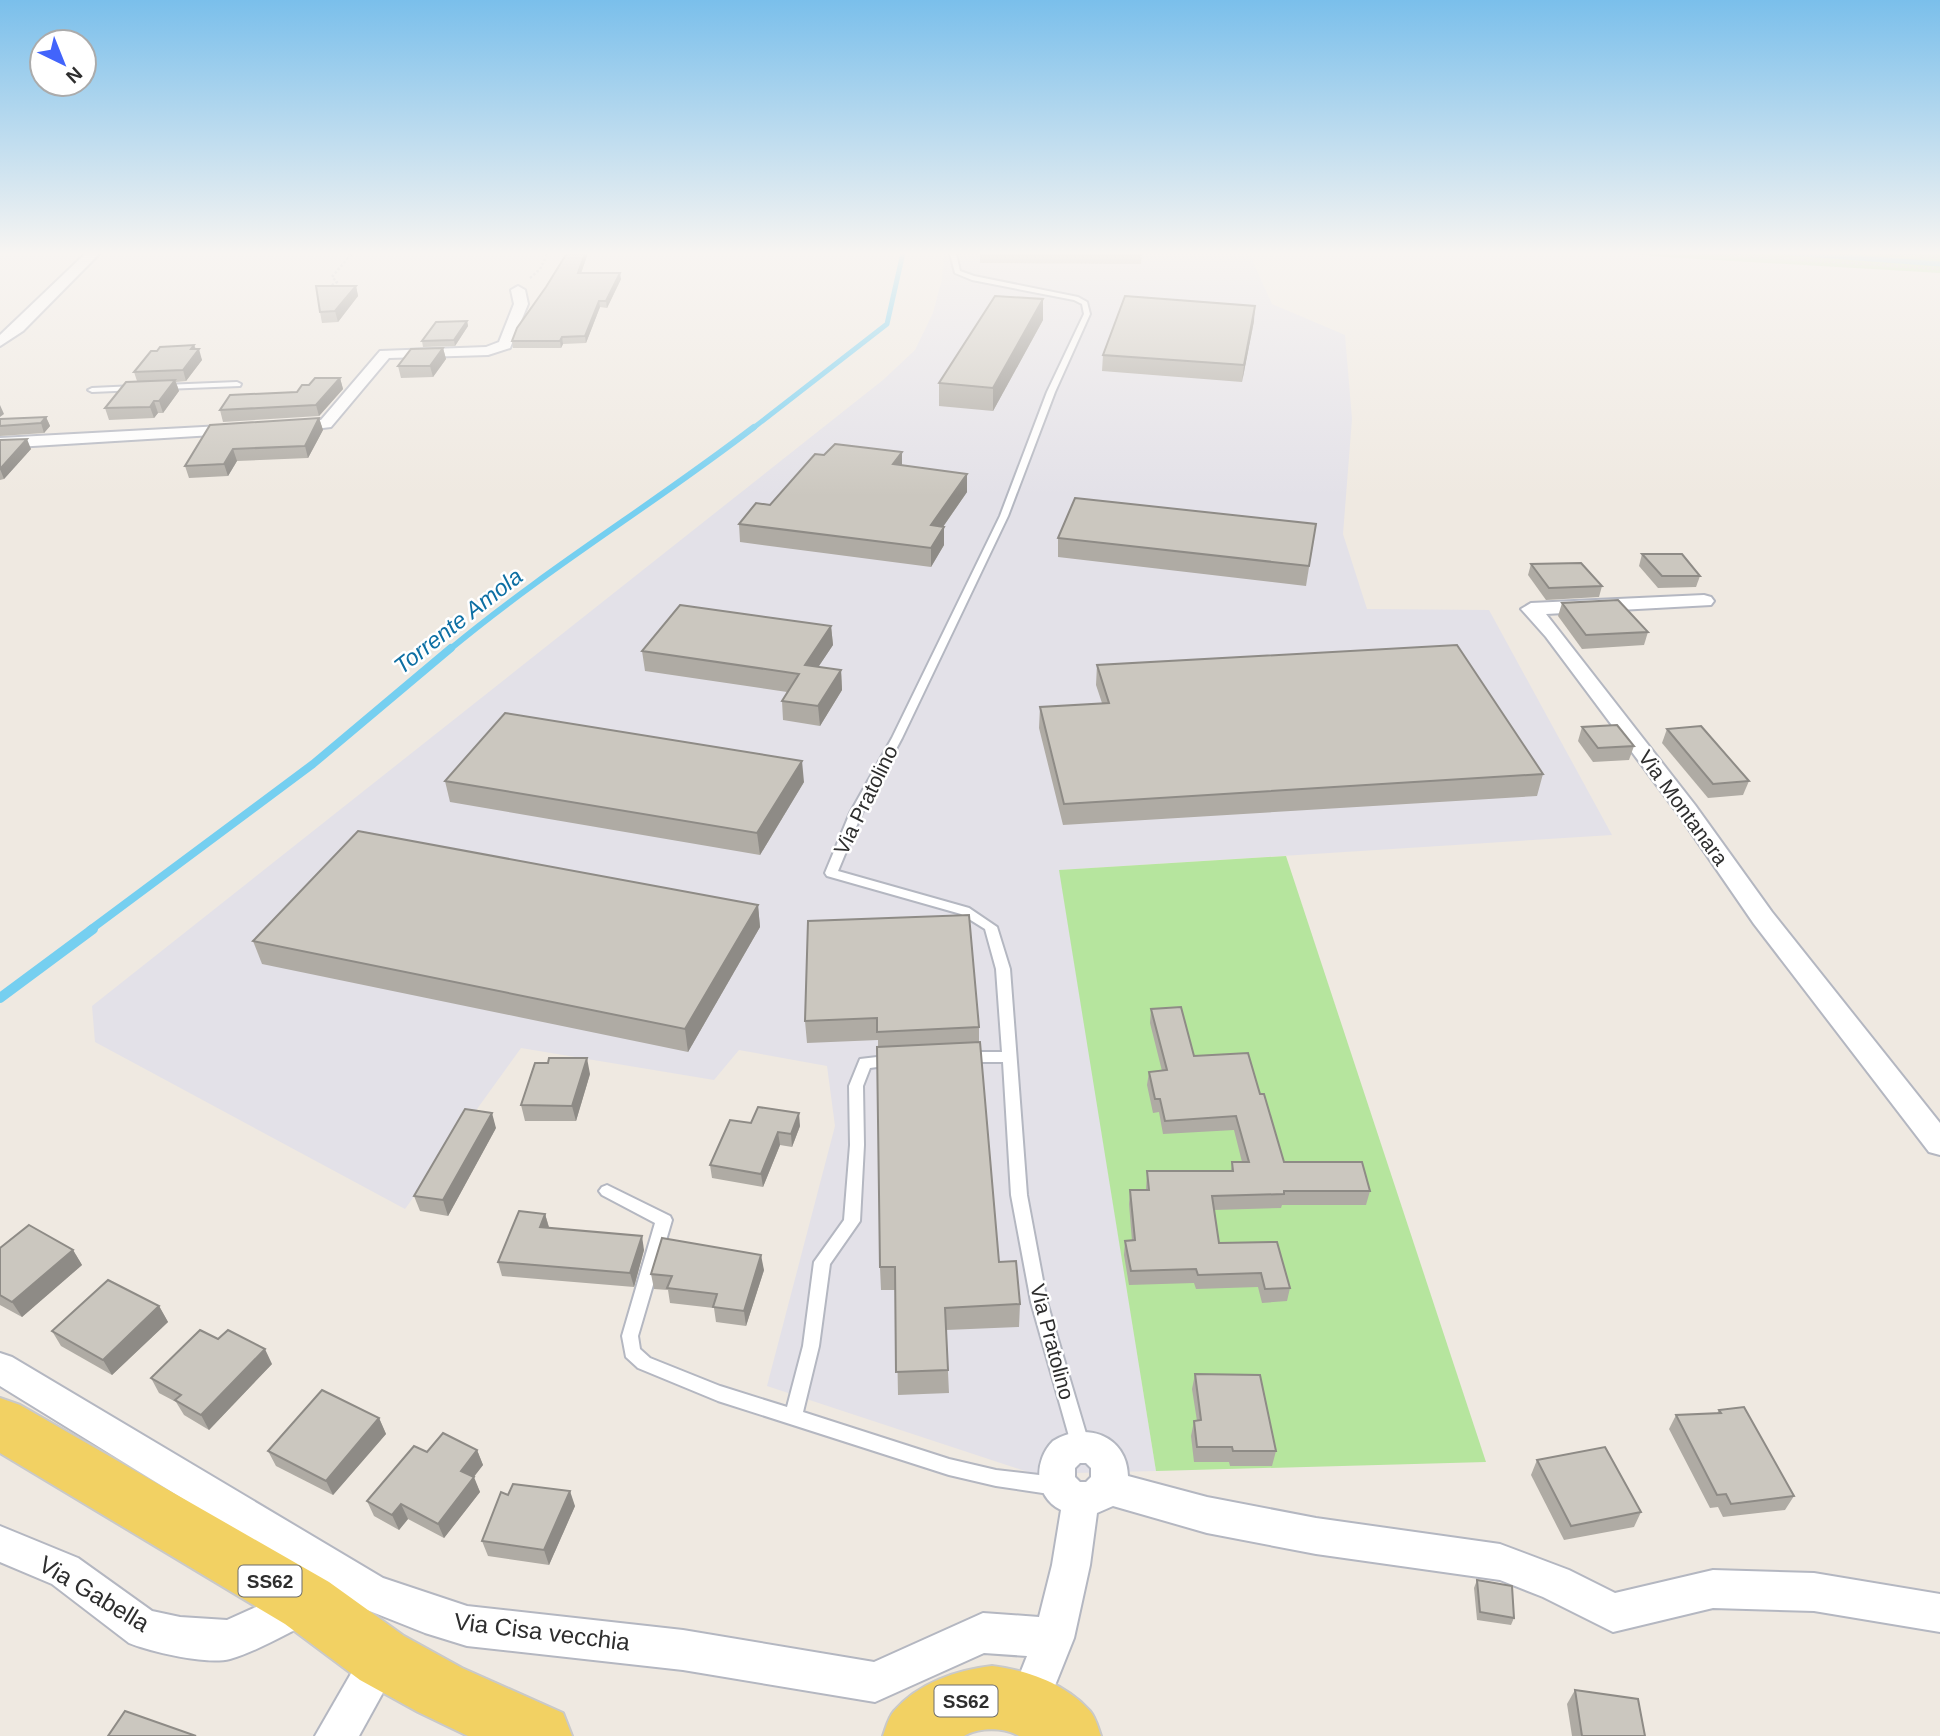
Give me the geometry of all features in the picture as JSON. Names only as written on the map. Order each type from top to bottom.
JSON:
[{"type":"main road","name":"SS62","points":[[0,1423],[307,1603],[382,1658],[440,1690],[540,1736]]},
{"type":"main road","name":"SS62","points":[[915,1736],[925,1724],[948,1707],[974,1698],[1002,1698],[1049,1720]]},
{"type":"street","points":[[279,428],[324,424],[385,354],[488,351],[505,345],[510,334]]},
{"type":"street","points":[[0,443],[256,429]]},
{"type":"street","name":"Via Montanara","points":[[1704,601],[1531,608],[1553,633],[1679,800],[1763,918],[1940,1144]]},
{"type":"street","name":"Via Cisa vecchia","points":[[0,1368],[371,1594],[467,1626],[683,1650],[875,1682],[983,1633],[1054,1638]]},
{"type":"street","points":[[1083,1491],[1111,1478],[1108,1463],[1099,1453],[1081,1447],[1072,1448],[1058,1460],[1055,1478],[1083,1491],[1316,1536],[1500,1562],[1555,1583],[1613,1613],[1713,1589],[1814,1592],[1940,1613]]},
{"type":"street","points":[[1049,1720],[1054,1638],[1071,1565],[1083,1491]]},
{"type":"street","name":"Via Gabella","points":[[0,1544],[65,1571],[143,1629],[180,1637],[228,1640],[307,1603]]},
{"type":"street","points":[[336,1736],[382,1658]]},
{"type":"lane","name":"Via Pratolino","points":[[1078,334],[1051,392],[1004,516],[897,738],[856,813],[831,873],[965,911],[991,927],[1003,969],[1022,1209],[1040,1302],[1081,1447]]},
{"type":"lane","points":[[158,387],[237,384]]},
{"type":"lane","points":[[92,390],[144,388]]},
{"type":"lane","points":[[947,1058],[1008,1057]]},
{"type":"lane","points":[[793,1417],[811,1346],[822,1262],[852,1221],[857,1145],[856,1087],[865,1063],[910,1059]]},
{"type":"lane","points":[[607,1191],[664,1220],[630,1336],[632,1352],[644,1363],[793,1417],[949,1467],[996,1478],[1083,1491]]},
{"type":"shaded area","points":[[923,334],[1345,335],[1352,419],[1343,534],[1367,609],[1489,610],[1612,835],[1060,870],[1156,1471],[1034,1474],[767,1386],[835,1126],[827,1066],[739,1050],[714,1080],[521,1048],[405,1209],[95,1042],[92,1006],[883,380],[915,350]]},
{"type":"green space","points":[[1286,856],[1486,1462],[1156,1471],[1059,870]]},
{"type":"building","points":[[427,334],[458,334],[454,340],[422,341]]},
{"type":"building","points":[[515,334],[586,334],[562,337],[560,341],[512,341]]},
{"type":"building","points":[[971,334],[1023,334],[993,388],[939,383]]},
{"type":"building","points":[[1111,334],[1250,334],[1244,365],[1103,355]]},
{"type":"building","points":[[194,345],[191,349],[199,349],[183,370],[134,372],[151,351],[157,351],[160,347]]},
{"type":"building","points":[[443,348],[430,366],[398,366],[411,349]]},
{"type":"building","points":[[315,378],[340,378],[316,405],[220,410],[230,395],[297,392],[302,385],[309,385]]},
{"type":"building","points":[[175,380],[159,401],[154,401],[150,407],[105,408],[126,382]]},
{"type":"building","points":[[46,417],[41,423],[0,426],[0,419]]},
{"type":"building","points":[[319,418],[305,446],[233,449],[224,464],[185,466],[210,425]]},
{"type":"building","points":[[27,439],[0,469],[0,440]]},
{"type":"building","points":[[835,444],[902,452],[893,464],[967,474],[931,525],[944,527],[931,548],[739,524],[756,503],[770,505],[815,454],[824,455]]},
{"type":"building","points":[[1075,498],[1316,524],[1309,566],[1058,538]]},
{"type":"building","points":[[1642,554],[1682,554],[1700,576],[1662,576]]},
{"type":"building","points":[[1581,563],[1602,586],[1549,588],[1531,564]]},
{"type":"building","points":[[1618,600],[1648,632],[1586,635],[1562,603]]},
{"type":"building","points":[[680,605],[831,626],[805,665],[841,670],[818,706],[782,701],[799,674],[642,651]]},
{"type":"building","points":[[1457,645],[1543,774],[1064,804],[1040,707],[1109,703],[1097,665]]},
{"type":"building","points":[[505,713],[802,761],[757,833],[445,781]]},
{"type":"building","points":[[1617,725],[1634,746],[1598,748],[1582,727]]},
{"type":"building","points":[[1701,726],[1749,781],[1713,784],[1667,729]]},
{"type":"building","points":[[358,831],[758,905],[685,1029],[253,941]]},
{"type":"building","points":[[969,915],[979,1027],[877,1032],[877,1018],[805,1021],[808,921]]},
{"type":"building","points":[[1181,1007],[1194,1056],[1248,1053],[1260,1094],[1264,1094],[1284,1162],[1362,1162],[1370,1191],[1284,1191],[1284,1194],[1212,1196],[1219,1243],[1277,1242],[1290,1288],[1265,1289],[1261,1273],[1198,1275],[1196,1269],[1131,1271],[1125,1241],[1135,1240],[1130,1190],[1149,1190],[1147,1171],[1233,1171],[1232,1162],[1249,1162],[1236,1116],[1165,1121],[1160,1099],[1155,1099],[1149,1072],[1167,1070],[1151,1009]]},
{"type":"building","points":[[980,1042],[999,1262],[1016,1261],[1020,1304],[945,1308],[948,1370],[896,1372],[895,1267],[880,1267],[877,1047]]},
{"type":"building","points":[[549,1058],[587,1058],[572,1106],[521,1105],[535,1063],[548,1063]]},
{"type":"building","points":[[758,1107],[799,1113],[791,1134],[778,1132],[761,1174],[710,1165],[730,1120],[751,1123]]},
{"type":"building","points":[[465,1109],[492,1113],[443,1200],[414,1196]]},
{"type":"building","points":[[519,1211],[545,1214],[540,1227],[642,1236],[630,1273],[498,1262]]},
{"type":"building","points":[[29,1225],[73,1250],[12,1302],[0,1295],[0,1248]]},
{"type":"building","points":[[662,1238],[761,1255],[744,1311],[713,1307],[717,1294],[667,1288],[672,1276],[651,1274]]},
{"type":"building","points":[[108,1280],[159,1306],[103,1360],[52,1331]]},
{"type":"building","points":[[200,1330],[218,1339],[228,1330],[265,1349],[201,1415],[175,1400],[181,1395],[151,1378]]},
{"type":"building","points":[[1195,1374],[1260,1375],[1276,1451],[1233,1451],[1232,1447],[1197,1447],[1194,1421],[1201,1420]]},
{"type":"building","points":[[322,1390],[379,1418],[326,1481],[268,1451]]},
{"type":"building","points":[[1744,1407],[1794,1496],[1731,1504],[1726,1494],[1717,1495],[1676,1415],[1721,1413],[1719,1410]]},
{"type":"building","points":[[443,1433],[477,1450],[461,1471],[474,1477],[438,1524],[401,1504],[392,1515],[367,1501],[414,1446],[427,1452]]},
{"type":"building","points":[[1605,1447],[1641,1512],[1571,1526],[1537,1460]]},
{"type":"building","points":[[513,1484],[570,1491],[544,1550],[482,1541],[501,1492],[508,1495]]},
{"type":"building","points":[[1477,1580],[1512,1586],[1514,1618],[1480,1612]]},
{"type":"building","points":[[1575,1690],[1638,1699],[1645,1736],[1582,1736]]},
{"type":"building","points":[[125,1711],[196,1736],[108,1736]]},
{"type":"waterway","name":"Torrente Amola","points":[[752,429],[874,334]]},
{"type":"waterway","name":"Torrente Amola","points":[[449,650],[562,564],[754,427]]},
{"type":"waterway","name":"Torrente Amola","points":[[90,930],[313,764],[451,648]]},
{"type":"waterway","name":"Torrente Amola","points":[[0,998],[93,929]]}]
